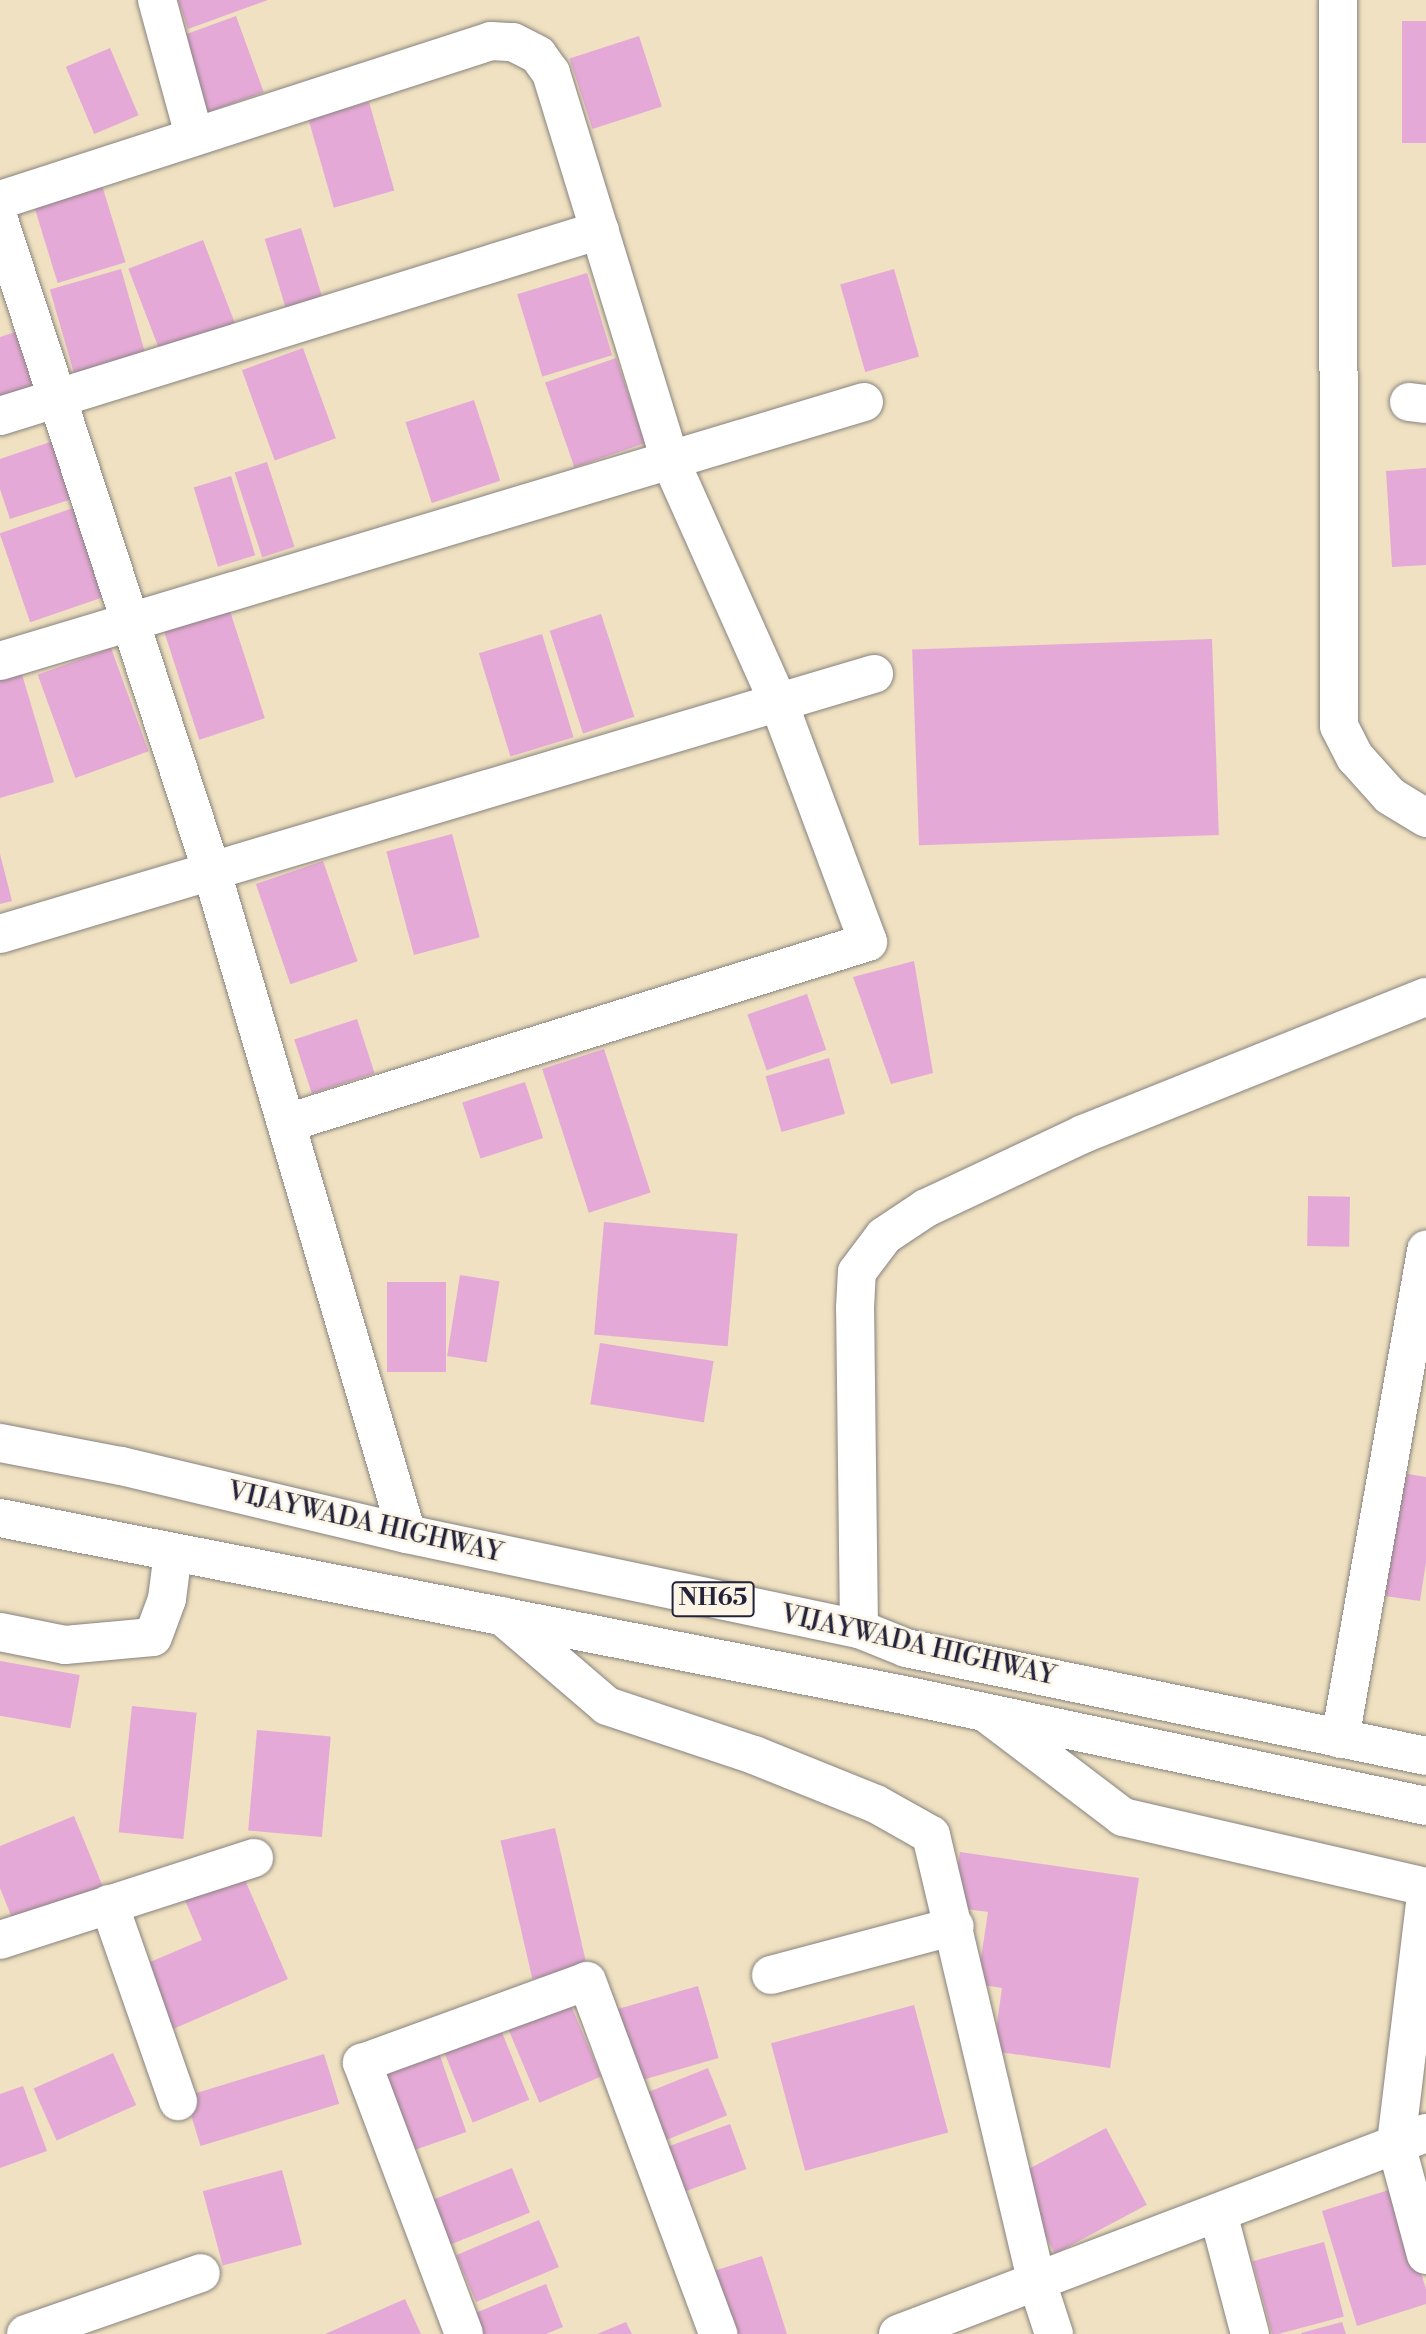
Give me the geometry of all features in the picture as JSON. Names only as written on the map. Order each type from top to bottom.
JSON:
[{"type":"main road","points":[[157,0],[194,135]]},
{"type":"main road","points":[[1338,0],[1339,726],[1355,757],[1390,796],[1426,818]]},
{"type":"main road","points":[[0,200],[491,41],[513,42],[538,55],[551,73],[670,460],[778,701],[868,942],[287,1123]]},
{"type":"main road","points":[[0,223],[211,869],[407,1534]]},
{"type":"main road","points":[[0,416],[600,230]]},
{"type":"main road","points":[[0,661],[864,402]]},
{"type":"main road","points":[[0,934],[211,869],[874,674]]},
{"type":"main road","points":[[859,1629],[856,1296],[858,1272],[884,1236],[926,1208],[1083,1134],[1426,997]]},
{"type":"main road","points":[[1340,1739],[1426,1250]]},
{"type":"main road","name":"VIJAYWADA HIGHWAY","points":[[0,1443],[121,1466],[407,1534],[859,1629],[906,1648],[1426,1756]]},
{"type":"main road","name":"VIJAYWADA HIGHWAY","points":[[0,1518],[904,1695],[1426,1806]]},
{"type":"main road","points":[[0,1632],[65,1644],[153,1637],[167,1599],[173,1552]]},
{"type":"main road","points":[[502,1616],[607,1706],[754,1755],[876,1804],[931,1835],[955,1926],[1036,2279],[1054,2334]]},
{"type":"main road","points":[[904,1695],[906,1648]]},
{"type":"main road","points":[[986,1713],[1123,1817],[1426,1887]]},
{"type":"main road","points":[[0,1940],[254,1858]]},
{"type":"main road","points":[[1426,1895],[1411,2139],[1426,2255]]},
{"type":"main road","points":[[109,1904],[178,2101]]},
{"type":"main road","points":[[771,1975],[955,1926]]},
{"type":"main road","points":[[464,2334],[362,2063],[587,1981],[718,2334]]},
{"type":"main road","points":[[898,2334],[1036,2279],[1411,2139]]},
{"type":"main road","points":[[1218,2213],[1250,2334]]},
{"type":"main road","points":[[26,2334],[201,2273]]},
{"type":"building","points":[[178,0],[268,0],[188,29]]},
{"type":"building","points":[[236,16],[264,92],[205,113],[178,37]]},
{"type":"building","points":[[1402,21],[1426,21],[1426,143],[1402,143]]},
{"type":"building","points":[[639,36],[662,106],[592,129],[570,59]]},
{"type":"building","points":[[110,48],[139,115],[94,134],[66,67]]},
{"type":"building","points":[[369,102],[394,190],[334,208],[308,119]]},
{"type":"building","points":[[101,182],[126,262],[58,283],[33,203]]},
{"type":"building","points":[[301,228],[322,297],[286,308],[265,239]]},
{"type":"building","points":[[203,240],[237,328],[162,356],[128,269]]},
{"type":"building","points":[[121,269],[146,356],[75,377],[50,289]]},
{"type":"building","points":[[894,269],[919,356],[865,372],[840,284]]},
{"type":"building","points":[[587,273],[612,355],[542,377],[517,294]]},
{"type":"building","points":[[18,331],[39,389],[0,402],[0,337]]},
{"type":"building","points":[[303,348],[336,438],[275,460],[242,370]]},
{"type":"building","points":[[616,358],[645,443],[574,468],[545,382]]},
{"type":"building","points":[[474,400],[500,481],[432,503],[406,422]]},
{"type":"building","points":[[53,441],[72,499],[10,519],[0,489],[0,459]]},
{"type":"building","points":[[267,462],[295,547],[262,557],[235,473]]},
{"type":"building","points":[[1426,468],[1426,565],[1392,567],[1386,471]]},
{"type":"building","points":[[231,476],[255,555],[218,567],[194,487]]},
{"type":"building","points":[[79,506],[110,595],[30,622],[0,533]]},
{"type":"building","points":[[229,608],[265,718],[199,740],[163,629]]},
{"type":"building","points":[[601,614],[634,717],[583,733],[550,631]]},
{"type":"building","points":[[542,634],[574,737],[510,757],[479,653]]},
{"type":"building","points":[[1212,639],[1219,835],[919,845],[912,649]]},
{"type":"building","points":[[111,648],[149,751],[75,778],[38,675]]},
{"type":"building","points":[[21,671],[54,782],[0,798],[0,677]]},
{"type":"building","points":[[452,834],[480,937],[414,955],[386,852]]},
{"type":"building","points":[[0,854],[12,901],[0,904]]},
{"type":"building","points":[[323,861],[358,961],[290,984],[256,884]]},
{"type":"building","points":[[914,961],[933,1073],[891,1084],[853,977]]},
{"type":"building","points":[[807,994],[826,1050],[767,1070],[747,1015]]},
{"type":"building","points":[[357,1019],[375,1073],[312,1094],[294,1039]]},
{"type":"building","points":[[604,1049],[651,1193],[589,1213],[542,1069]]},
{"type":"building","points":[[829,1058],[845,1114],[782,1132],[766,1076]]},
{"type":"building","points":[[525,1082],[543,1138],[480,1159],[462,1102]]},
{"type":"building","points":[[1308,1196],[1350,1197],[1349,1247],[1307,1246]]},
{"type":"building","points":[[604,1222],[737,1234],[728,1346],[594,1335]]},
{"type":"building","points":[[460,1275],[500,1281],[487,1362],[447,1356]]},
{"type":"building","points":[[387,1282],[446,1282],[446,1372],[387,1372]]},
{"type":"building","points":[[600,1343],[714,1361],[704,1422],[590,1404]]},
{"type":"building","points":[[1402,1473],[1426,1477],[1426,1562],[1420,1601],[1385,1596]]},
{"type":"building","points":[[0,1661],[80,1675],[70,1728],[0,1716]]},
{"type":"building","points":[[132,1706],[197,1713],[183,1839],[119,1832]]},
{"type":"building","points":[[257,1730],[331,1736],[322,1837],[248,1831]]},
{"type":"building","points":[[74,1816],[103,1887],[14,1923],[0,1888],[0,1846]]},
{"type":"building","points":[[555,1828],[587,1966],[532,1979],[500,1841]]},
{"type":"building","points":[[960,1852],[1139,1878],[1110,2068],[993,2051],[1002,1988],[977,1984],[988,1912],[952,1907]]},
{"type":"building","points":[[239,1866],[288,1979],[164,2033],[136,1968],[202,1940],[181,1891]]},
{"type":"building","points":[[698,1986],[719,2058],[627,2084],[607,2012]]},
{"type":"building","points":[[564,1989],[601,2076],[539,2103],[502,2015]]},
{"type":"building","points":[[914,2005],[948,2133],[805,2171],[771,2043]]},
{"type":"building","points":[[497,2020],[529,2100],[473,2123],[440,2043]]},
{"type":"building","points":[[437,2047],[466,2132],[400,2155],[371,2070]]},
{"type":"building","points":[[113,2053],[136,2105],[57,2140],[34,2088]]},
{"type":"building","points":[[324,2054],[339,2104],[201,2146],[185,2096]]},
{"type":"building","points":[[708,2068],[727,2115],[658,2143],[638,2096]]},
{"type":"building","points":[[23,2086],[47,2151],[0,2168],[0,2094]]},
{"type":"building","points":[[730,2124],[746,2169],[674,2195],[658,2150]]},
{"type":"building","points":[[1106,2128],[1147,2205],[1055,2254],[1014,2177]]},
{"type":"building","points":[[512,2168],[530,2213],[444,2247],[426,2203]]},
{"type":"building","points":[[282,2170],[302,2244],[223,2266],[203,2191]]},
{"type":"building","points":[[1395,2188],[1426,2289],[1426,2304],[1357,2326],[1322,2211]]},
{"type":"building","points":[[539,2220],[559,2267],[476,2302],[456,2255]]},
{"type":"building","points":[[1324,2242],[1344,2316],[1272,2334],[1253,2261]]},
{"type":"building","points":[[762,2256],[787,2334],[726,2334],[707,2273]]},
{"type":"building","points":[[546,2284],[563,2327],[546,2334],[475,2334],[468,2316]]},
{"type":"building","points":[[405,2299],[421,2334],[325,2334]]},
{"type":"building","points":[[626,2322],[632,2334],[597,2334]]},
{"type":"building","points":[[1342,2322],[1346,2334],[1301,2333]]}]
